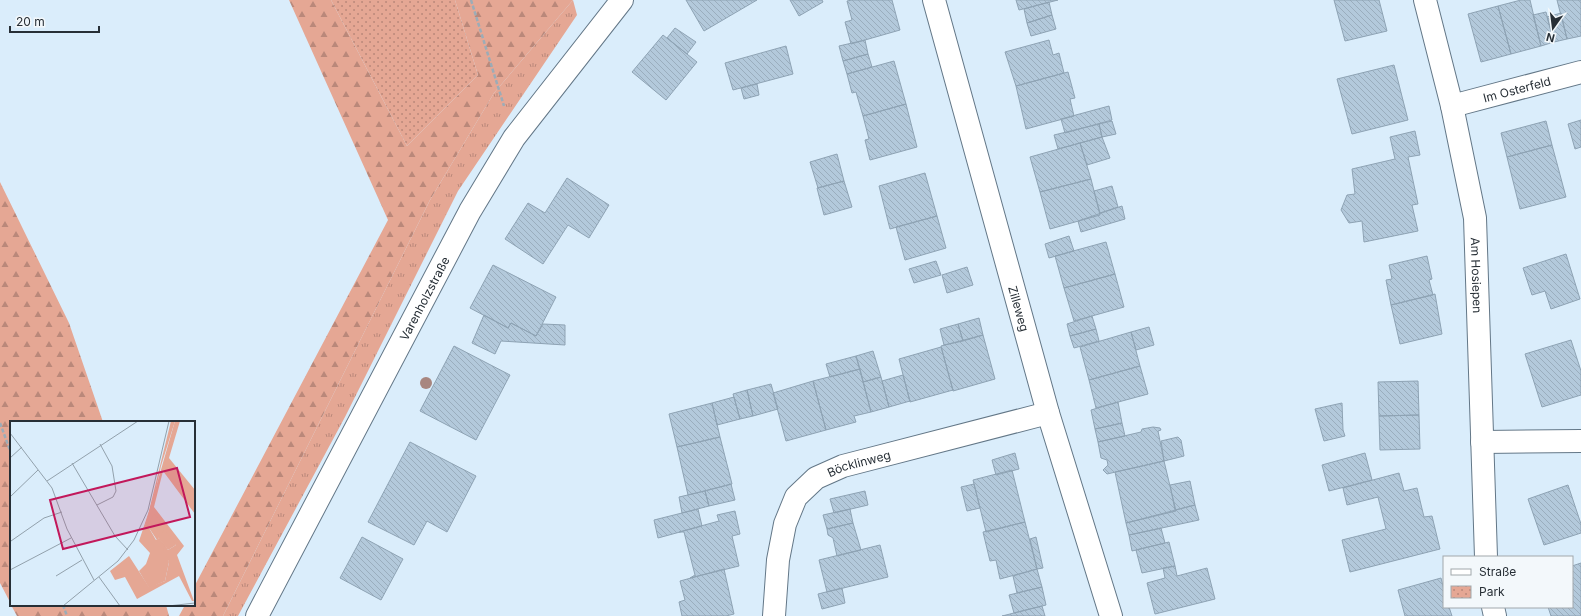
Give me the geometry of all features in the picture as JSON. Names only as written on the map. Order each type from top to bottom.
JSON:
[{"type":"street","name":"Varenholzstraße","points":[[258,616],[470,211],[514,138],[622,0]]},
{"type":"street","name":"Zilleweg","points":[[934,0],[1048,413],[1111,616]]},
{"type":"street","name":"Am Hosiepen","points":[[1425,0],[1452,106],[1476,218],[1486,556]]},
{"type":"street","name":"Im Osterfeld","points":[[1452,106],[1581,72]]},
{"type":"street","name":"Böcklinweg","points":[[774,616],[778,560],[785,524],[796,497],[816,478],[843,466],[1048,413]]},
{"type":"street","points":[[1482,442],[1581,441]]},
{"type":"path","points":[[471,0],[514,138]]},
{"type":"path","points":[[0,423],[10,450]]},
{"type":"path","points":[[63,606],[67,616]]},
{"type":"green space","points":[[289,0],[331,0],[407,146],[478,75],[455,0],[573,0],[494,93],[430,200],[223,616],[179,616],[184,606],[195,606],[195,585],[388,220]]},
{"type":"green space","points":[[331,0],[455,0],[478,75],[407,146]]},
{"type":"green space","points":[[573,0],[577,15],[458,191],[345,417],[238,616],[223,616],[430,200],[494,93]]},
{"type":"green space","points":[[0,182],[69,323],[103,421],[10,421],[10,602],[0,583]]},
{"type":"green space","points":[[12,606],[166,606],[169,616],[17,616]]},
{"type":"building","points":[[686,0],[757,0],[704,31]]},
{"type":"building","points":[[790,0],[822,0],[823,2],[799,16]]},
{"type":"building","points":[[892,0],[900,30],[851,44],[845,22],[852,20],[847,1]]},
{"type":"building","points":[[1016,0],[1058,0],[1019,10]]},
{"type":"building","points":[[1334,0],[1379,0],[1387,31],[1345,41]]},
{"type":"building","points":[[1521,0],[1530,0],[1541,46],[1511,54],[1498,6]]},
{"type":"building","points":[[1557,0],[1581,0],[1581,36],[1567,39]]},
{"type":"building","points":[[1049,2],[1052,15],[1027,23],[1024,9]]},
{"type":"building","points":[[1498,6],[1511,54],[1481,62],[1468,14]]},
{"type":"building","points":[[1546,12],[1554,42],[1541,46],[1533,15]]},
{"type":"building","points":[[1561,13],[1567,39],[1554,42],[1547,17]]},
{"type":"building","points":[[1052,15],[1056,29],[1031,36],[1027,23]]},
{"type":"building","points":[[675,28],[696,42],[687,54],[667,38]]},
{"type":"building","points":[[663,35],[697,62],[666,100],[632,72]]},
{"type":"building","points":[[865,40],[868,54],[843,61],[839,46]]},
{"type":"building","points":[[1049,40],[1053,55],[1059,53],[1064,73],[1016,86],[1005,52]]},
{"type":"building","points":[[786,46],[793,74],[733,90],[725,63]]},
{"type":"building","points":[[868,54],[872,67],[847,74],[843,61]]},
{"type":"building","points":[[894,61],[906,104],[863,116],[856,92],[852,93],[847,74]]},
{"type":"building","points":[[1394,65],[1408,120],[1352,134],[1337,79]]},
{"type":"building","points":[[1068,72],[1075,98],[1070,99],[1074,116],[1026,129],[1016,86]]},
{"type":"building","points":[[757,84],[759,95],[744,99],[741,88]]},
{"type":"building","points":[[906,104],[917,147],[870,160],[865,140],[869,139],[863,116]]},
{"type":"building","points":[[1109,106],[1112,120],[1065,133],[1061,119]]},
{"type":"building","points":[[1581,120],[1581,147],[1575,149],[1568,124]]},
{"type":"building","points":[[1112,121],[1116,134],[1102,137],[1099,124]]},
{"type":"building","points":[[1546,121],[1552,145],[1507,157],[1501,133]]},
{"type":"building","points":[[1099,124],[1102,137],[1058,149],[1054,135]]},
{"type":"building","points":[[1415,131],[1420,155],[1408,157],[1418,204],[1412,205],[1418,231],[1364,242],[1362,221],[1349,223],[1341,210],[1347,195],[1355,194],[1352,169],[1395,159],[1390,137]]},
{"type":"building","points":[[1102,137],[1110,158],[1087,165],[1080,143]]},
{"type":"building","points":[[1080,143],[1091,179],[1040,192],[1030,157]]},
{"type":"building","points":[[1552,145],[1566,197],[1520,209],[1507,157]]},
{"type":"building","points":[[837,154],[844,181],[818,188],[810,162]]},
{"type":"building","points":[[925,173],[937,216],[890,229],[879,186]]},
{"type":"building","points":[[567,178],[609,205],[589,238],[568,225],[543,264],[505,239],[528,203],[545,213]]},
{"type":"building","points":[[1091,179],[1100,215],[1050,229],[1040,192]]},
{"type":"building","points":[[844,181],[852,207],[824,215],[817,188]]},
{"type":"building","points":[[1112,186],[1118,207],[1100,213],[1094,191]]},
{"type":"building","points":[[1122,206],[1125,219],[1081,232],[1078,221]]},
{"type":"building","points":[[937,216],[946,248],[905,260],[896,227]]},
{"type":"building","points":[[1069,236],[1074,251],[1049,258],[1045,244]]},
{"type":"building","points":[[1106,242],[1115,274],[1064,288],[1055,256]]},
{"type":"building","points":[[1566,254],[1580,299],[1551,309],[1545,291],[1532,295],[1523,268]]},
{"type":"building","points":[[1427,256],[1432,279],[1429,280],[1433,295],[1391,305],[1386,280],[1392,279],[1389,265]]},
{"type":"building","points":[[936,261],[941,275],[914,283],[909,269]]},
{"type":"building","points":[[493,265],[556,297],[536,336],[511,323],[508,328],[470,308]]},
{"type":"building","points":[[967,267],[973,285],[947,293],[942,275]]},
{"type":"building","points":[[1115,274],[1124,307],[1074,321],[1064,288]]},
{"type":"building","points":[[1435,294],[1442,334],[1400,344],[1391,305]]},
{"type":"building","points":[[484,315],[508,328],[511,323],[536,336],[543,324],[565,325],[565,345],[501,341],[495,354],[472,343]]},
{"type":"building","points":[[1092,316],[1096,329],[1070,336],[1067,324]]},
{"type":"building","points":[[979,318],[983,335],[963,341],[958,324]]},
{"type":"building","points":[[958,324],[963,341],[944,345],[940,329]]},
{"type":"building","points":[[1149,327],[1154,345],[1136,350],[1131,332]]},
{"type":"building","points":[[1096,329],[1099,341],[1074,348],[1070,336]]},
{"type":"building","points":[[1131,332],[1140,366],[1089,380],[1080,347]]},
{"type":"building","points":[[983,335],[995,379],[953,391],[941,346]]},
{"type":"building","points":[[1571,340],[1581,371],[1581,395],[1542,407],[1525,354]]},
{"type":"building","points":[[454,346],[510,375],[476,440],[420,411]]},
{"type":"building","points":[[941,347],[953,390],[910,402],[899,359]]},
{"type":"building","points":[[873,351],[881,377],[863,382],[856,356]]},
{"type":"building","points":[[856,356],[860,369],[830,377],[826,364]]},
{"type":"building","points":[[1140,366],[1148,394],[1096,408],[1089,380]]},
{"type":"building","points":[[860,369],[871,412],[854,416],[856,422],[826,430],[813,381]]},
{"type":"building","points":[[903,375],[910,401],[889,407],[882,381]]},
{"type":"building","points":[[881,377],[889,407],[871,412],[863,382]]},
{"type":"building","points":[[813,381],[826,430],[786,441],[773,393]]},
{"type":"building","points":[[1418,381],[1419,415],[1379,416],[1378,382]]},
{"type":"building","points":[[771,384],[778,409],[753,416],[747,390]]},
{"type":"building","points":[[747,390],[753,416],[740,419],[733,394]]},
{"type":"building","points":[[734,397],[740,419],[717,425],[712,403]]},
{"type":"building","points":[[1118,402],[1122,423],[1095,429],[1091,410]]},
{"type":"building","points":[[712,403],[720,437],[677,447],[669,414]]},
{"type":"building","points":[[1342,403],[1343,430],[1345,436],[1324,441],[1315,409]]},
{"type":"building","points":[[1419,415],[1420,449],[1380,450],[1379,416]]},
{"type":"building","points":[[1122,423],[1125,436],[1098,442],[1095,429]]},
{"type":"building","points":[[1153,427],[1160,428],[1161,430],[1158,431],[1164,461],[1107,474],[1103,470],[1108,465],[1107,460],[1101,458],[1098,442],[1141,432],[1142,429]]},
{"type":"building","points":[[720,437],[732,484],[688,495],[677,447]]},
{"type":"building","points":[[1178,437],[1181,440],[1184,456],[1164,461],[1161,441]]},
{"type":"building","points":[[410,442],[476,476],[447,532],[427,521],[414,545],[368,522]]},
{"type":"building","points":[[1015,453],[1019,469],[996,475],[992,460]]},
{"type":"building","points":[[1365,453],[1372,480],[1329,491],[1322,465]]},
{"type":"building","points":[[1164,461],[1176,511],[1126,523],[1115,472]]},
{"type":"building","points":[[1012,470],[1025,522],[986,532],[973,480]]},
{"type":"building","points":[[1399,473],[1404,491],[1417,488],[1424,517],[1432,516],[1440,549],[1350,572],[1342,540],[1386,529],[1378,497],[1347,505],[1343,488]]},
{"type":"building","points":[[1190,481],[1195,505],[1175,510],[1170,485]]},
{"type":"building","points":[[731,484],[735,500],[709,506],[705,491]]},
{"type":"building","points":[[974,484],[980,508],[967,511],[961,487]]},
{"type":"building","points":[[1568,485],[1581,524],[1581,533],[1544,545],[1528,499]]},
{"type":"building","points":[[705,491],[709,506],[682,513],[679,497]]},
{"type":"building","points":[[865,491],[868,505],[834,513],[830,499]]},
{"type":"building","points":[[1195,505],[1199,520],[1129,535],[1126,523]]},
{"type":"building","points":[[698,509],[702,526],[658,538],[654,520]]},
{"type":"building","points":[[850,509],[853,523],[827,529],[823,515]]},
{"type":"building","points":[[735,511],[740,534],[732,536],[739,566],[690,578],[695,575],[684,532],[679,532],[719,521],[717,515]]},
{"type":"building","points":[[1025,522],[1037,569],[1000,579],[996,560],[990,561],[983,532]]},
{"type":"building","points":[[853,523],[861,550],[837,556],[833,538],[828,535],[827,529]]},
{"type":"building","points":[[1161,528],[1165,543],[1132,551],[1129,535]]},
{"type":"building","points":[[362,537],[403,559],[381,600],[340,578]]},
{"type":"building","points":[[1036,537],[1043,568],[1037,569],[1030,539]]},
{"type":"building","points":[[1169,542],[1175,566],[1142,573],[1136,550]]},
{"type":"building","points":[[880,545],[888,577],[827,592],[819,560]]},
{"type":"building","points":[[1581,563],[1581,616],[1551,616],[1548,608],[1573,608],[1573,566]]},
{"type":"building","points":[[1175,566],[1177,576],[1207,568],[1215,599],[1155,614],[1147,583],[1165,578],[1163,568]]},
{"type":"building","points":[[724,569],[734,614],[726,616],[682,616],[679,602],[685,600],[680,581]]},
{"type":"building","points":[[1037,569],[1042,587],[1017,593],[1013,576]]},
{"type":"building","points":[[1441,578],[1443,586],[1443,608],[1449,608],[1452,616],[1405,616],[1398,590]]},
{"type":"building","points":[[1042,587],[1046,605],[1014,613],[1009,595]]},
{"type":"building","points":[[842,588],[845,603],[822,609],[818,594]]},
{"type":"building","points":[[1042,606],[1045,616],[1002,616]]}]
